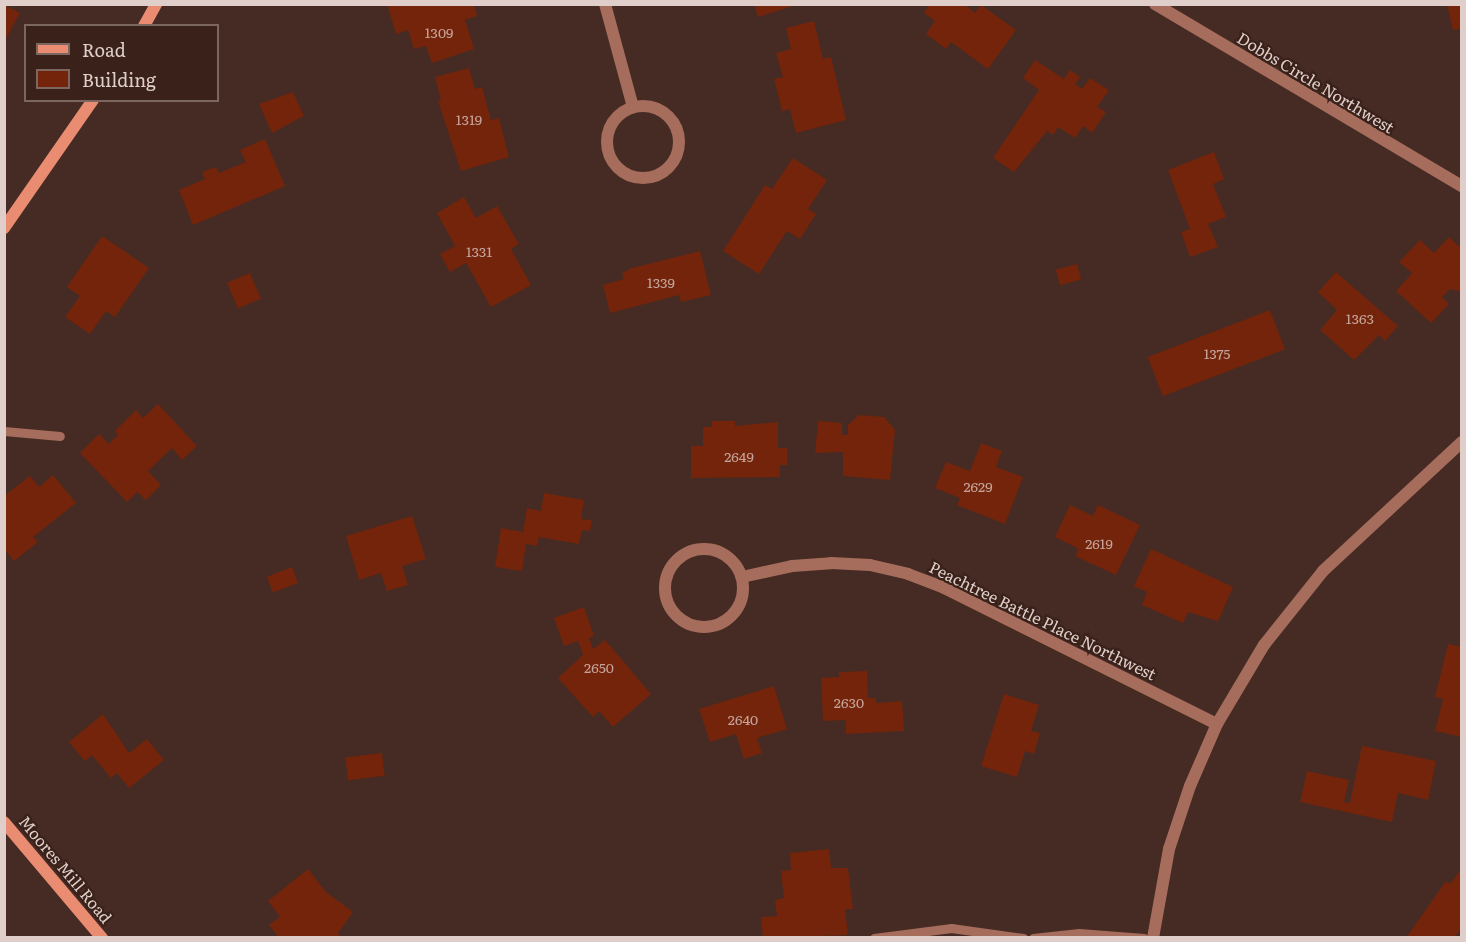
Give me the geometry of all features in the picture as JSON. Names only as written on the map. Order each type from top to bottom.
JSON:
[{"type":"street","points":[[145,24],[156,4]]},
{"type":"street","points":[[605,4],[633,107]]},
{"type":"street","name":"Dobbs Circle Northwest","points":[[1155,4],[1461,186]]},
{"type":"street","points":[[4,228],[92,102]]},
{"type":"street","points":[[633,107],[657,108],[667,115],[679,136],[675,160],[657,176],[634,177],[623,172],[609,154],[607,142],[614,120],[633,107]]},
{"type":"street","points":[[1153,938],[1169,849],[1190,786],[1216,724],[1264,645],[1323,571],[1461,442]]},
{"type":"street","points":[[697,549],[723,553],[742,578],[744,591],[736,610],[713,626],[690,625],[678,618],[665,596],[669,569],[685,553],[697,549]]},
{"type":"street","name":"Peachtree Battle Place Northwest","points":[[742,578],[792,566],[831,563],[870,565],[908,574],[945,588],[1216,724]]},
{"type":"street","name":"Moores Mill Road","points":[[4,822],[102,938]]},
{"type":"lane","points":[[4,431],[60,436]]},
{"type":"lane","points":[[874,938],[951,928],[1023,938]]},
{"type":"lane","points":[[1033,938],[1080,933],[1144,938]]},
{"type":"building","points":[[387,4],[474,4],[477,16],[465,20],[474,49],[432,63],[426,46],[414,49],[408,30],[396,34]]},
{"type":"building","points":[[754,4],[796,4],[796,5],[758,17]]},
{"type":"building","points":[[924,4],[964,4],[975,13],[981,5],[1016,30],[988,69],[951,42],[946,49],[926,34],[935,21],[924,13],[928,7]]},
{"type":"building","points":[[1447,4],[1462,4],[1462,28],[1453,30]]},
{"type":"building","points":[[4,5],[20,13],[4,42]]},
{"type":"building","points":[[814,21],[823,59],[831,57],[846,120],[796,133],[790,109],[782,111],[774,79],[783,77],[776,53],[791,49],[786,28]]},
{"type":"building","points":[[1035,60],[1064,79],[1070,70],[1080,77],[1075,84],[1082,89],[1090,78],[1109,90],[1097,107],[1106,112],[1092,133],[1083,126],[1075,138],[1058,127],[1053,135],[1047,131],[1014,172],[993,158],[1039,90],[1023,78]]},
{"type":"building","points":[[469,68],[475,89],[482,87],[491,120],[499,118],[509,157],[461,171],[438,101],[441,100],[435,77]]},
{"type":"building","points":[[293,92],[304,116],[272,133],[259,104]]},
{"type":"building","points":[[265,139],[285,186],[193,225],[179,190],[205,179],[202,172],[216,167],[219,173],[246,162],[240,150]]},
{"type":"building","points":[[1214,152],[1224,179],[1213,184],[1226,217],[1208,224],[1218,247],[1190,257],[1181,232],[1190,229],[1168,170]]},
{"type":"building","points":[[793,158],[827,180],[808,209],[816,214],[800,239],[787,231],[759,274],[723,251],[765,185],[772,189]]},
{"type":"building","points":[[464,197],[476,218],[497,206],[519,244],[511,249],[531,285],[491,307],[466,263],[450,272],[440,254],[455,246],[437,213]]},
{"type":"building","points":[[102,236],[149,268],[115,317],[106,311],[90,334],[65,317],[80,296],[67,287]]},
{"type":"building","points":[[1449,237],[1462,249],[1462,292],[1450,289],[1442,297],[1449,304],[1431,323],[1396,291],[1412,273],[1399,262],[1420,240],[1434,253]]},
{"type":"building","points":[[700,251],[711,295],[681,302],[679,295],[610,313],[603,285],[624,279],[622,273],[632,268]]},
{"type":"building","points":[[1077,264],[1081,279],[1060,285],[1056,270]]},
{"type":"building","points":[[1336,272],[1398,326],[1385,341],[1379,335],[1354,360],[1320,330],[1337,310],[1318,292]]},
{"type":"building","points":[[250,273],[261,299],[238,309],[227,283]]},
{"type":"building","points":[[1270,310],[1285,349],[1163,396],[1148,357]]},
{"type":"building","points":[[158,404],[197,446],[182,460],[172,448],[148,471],[161,485],[146,500],[137,492],[127,502],[80,453],[99,434],[109,444],[118,435],[115,431],[136,410],[143,418]]},
{"type":"building","points":[[859,415],[884,417],[895,430],[890,480],[843,476],[843,452],[815,453],[818,421],[842,423],[842,435],[848,435],[848,425]]},
{"type":"building","points":[[712,421],[735,421],[735,426],[778,422],[778,448],[787,448],[787,465],[780,465],[780,477],[691,478],[691,446],[703,446],[703,427],[712,427]]},
{"type":"building","points":[[981,443],[1002,451],[996,467],[1023,477],[1005,524],[957,505],[960,498],[935,488],[946,462],[970,471]]},
{"type":"building","points":[[53,475],[76,503],[33,537],[38,542],[14,561],[7,552],[4,554],[4,496],[30,476],[39,487]]},
{"type":"building","points":[[544,493],[584,500],[581,519],[592,520],[590,531],[582,530],[579,544],[539,537],[537,546],[526,544],[522,571],[495,567],[501,528],[523,532],[527,508],[541,511]]},
{"type":"building","points":[[1070,505],[1093,516],[1098,505],[1140,525],[1116,575],[1075,556],[1079,549],[1055,537]]},
{"type":"building","points":[[412,516],[426,559],[402,566],[408,585],[387,591],[381,573],[359,580],[346,536]]},
{"type":"building","points":[[1151,549],[1233,587],[1218,621],[1188,612],[1183,623],[1142,605],[1147,592],[1134,586]]},
{"type":"building","points":[[292,567],[298,583],[273,593],[267,577]]},
{"type":"building","points":[[584,607],[594,636],[589,638],[593,649],[605,640],[651,694],[613,727],[599,711],[593,717],[558,678],[583,655],[578,641],[564,646],[554,618]]},
{"type":"building","points":[[1448,644],[1462,647],[1462,737],[1435,731],[1443,699],[1435,697]]},
{"type":"building","points":[[867,671],[868,698],[876,698],[876,703],[902,701],[904,731],[846,734],[846,720],[823,721],[821,678],[839,677],[839,672]]},
{"type":"building","points":[[774,686],[787,729],[757,738],[762,753],[744,759],[736,734],[710,742],[699,709]]},
{"type":"building","points":[[1004,694],[1039,705],[1031,731],[1040,733],[1034,754],[1025,751],[1017,777],[981,766]]},
{"type":"building","points":[[103,714],[129,753],[147,739],[164,760],[129,788],[117,773],[111,778],[92,755],[85,761],[69,742]]},
{"type":"building","points":[[1362,746],[1436,761],[1428,800],[1398,793],[1392,822],[1300,802],[1307,771],[1349,780],[1344,802],[1350,803]]},
{"type":"building","points":[[382,753],[385,776],[348,780],[345,758]]},
{"type":"building","points":[[829,849],[831,868],[848,868],[853,909],[845,909],[848,935],[763,938],[761,917],[777,916],[775,900],[784,898],[781,871],[791,870],[790,853]]},
{"type":"building","points":[[1462,868],[1462,928],[1454,938],[1406,938],[1446,881],[1450,884]]},
{"type":"building","points":[[308,869],[326,892],[353,912],[338,933],[342,938],[274,938],[277,935],[269,925],[280,917],[268,901]]}]
